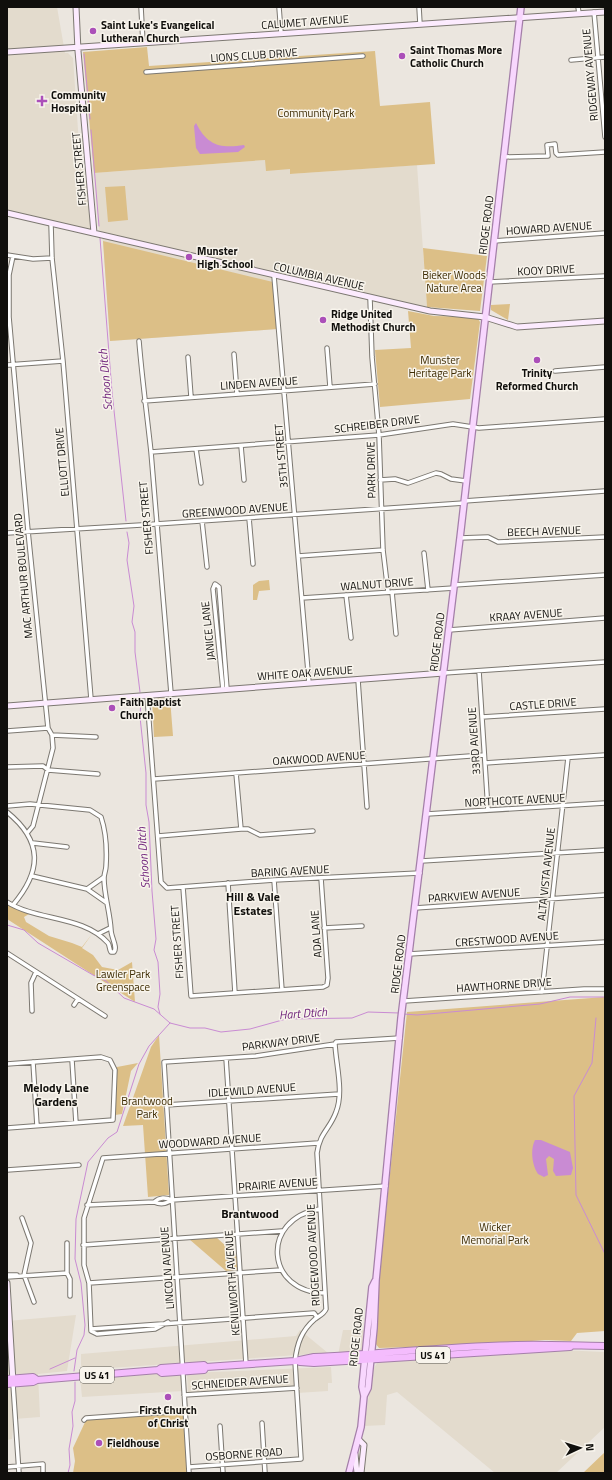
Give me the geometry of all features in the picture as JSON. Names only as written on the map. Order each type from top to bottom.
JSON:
[{"type":"highway","name":"US 41","points":[[10,1381],[33,1377],[37,1380],[158,1370],[161,1368],[182,1369],[204,1365],[206,1367],[295,1361],[314,1357],[367,1357],[515,1345],[562,1344],[573,1346],[605,1346]]},
{"type":"main road","name":"RIDGE ROAD","points":[[349,1473],[359,1440],[364,1396],[368,1388],[367,1357],[372,1287],[376,1280],[401,1018],[434,758],[521,7]]},
{"type":"street","name":"FISHER STREET","points":[[76,7],[94,233]]},
{"type":"street","points":[[141,7],[143,43]]},
{"type":"street","points":[[279,7],[282,34]]},
{"type":"street","points":[[419,7],[420,24]]},
{"type":"street","points":[[578,7],[579,13]]},
{"type":"street","name":"RIDGEWAY AVENUE","points":[[594,12],[605,137]]},
{"type":"street","name":"CALUMET AVENUE","points":[[7,52],[605,12]]},
{"type":"street","name":"LIONS CLUB DRIVE","points":[[146,72],[363,56]]},
{"type":"street","points":[[571,60],[605,57]]},
{"type":"street","points":[[503,158],[548,156],[547,145],[555,144],[556,153],[558,155],[605,152]]},
{"type":"street","name":"COLUMBIA AVENUE","points":[[7,213],[430,311],[485,317],[517,326],[605,321]]},
{"type":"street","name":"ELLIOTT DRIVE","points":[[51,224],[52,258],[63,361],[91,699]]},
{"type":"street","name":"HOWARD AVENUE","points":[[494,241],[605,233]]},
{"type":"street","points":[[7,255],[33,259],[52,258]]},
{"type":"street","name":"MAC ARTHUR BOULEVARD","points":[[13,256],[9,275],[8,296],[44,704],[48,728]]},
{"type":"street","name":"35TH STREET","points":[[274,276],[309,683]]},
{"type":"street","name":"KOOY DRIVE","points":[[489,282],[605,276]]},
{"type":"street","name":"PARK DRIVE","points":[[370,298],[379,435],[380,509],[383,550],[396,634]]},
{"type":"street","name":"FISHER STREET","points":[[139,341],[144,401],[151,452],[172,693]]},
{"type":"street","points":[[327,348],[330,387]]},
{"type":"street","points":[[234,354],[237,394]]},
{"type":"street","points":[[188,357],[191,397]]},
{"type":"street","points":[[7,365],[63,361]]},
{"type":"street","points":[[555,371],[605,367]]},
{"type":"street","name":"LINDEN AVENUE","points":[[144,401],[375,384]]},
{"type":"street","name":"SCHREIBER DRIVE","points":[[151,452],[379,435],[453,424],[472,428],[605,419]]},
{"type":"street","points":[[241,446],[244,480]]},
{"type":"street","points":[[196,449],[201,483]]},
{"type":"street","points":[[380,480],[395,479],[408,483],[436,473],[450,479],[466,481]]},
{"type":"street","name":"GREENWOOD AVENUE","points":[[7,533],[295,515],[605,491]]},
{"type":"street","points":[[249,518],[253,564]]},
{"type":"street","points":[[202,521],[207,567]]},
{"type":"street","name":"BEECH AVENUE","points":[[460,538],[488,537],[498,542],[605,537]]},
{"type":"street","points":[[298,556],[383,550]]},
{"type":"street","points":[[424,553],[428,590]]},
{"type":"street","name":"WALNUT DRIVE","points":[[302,598],[428,590],[605,575]]},
{"type":"street","name":"JANICE LANE","points":[[215,584],[219,587],[225,689],[213,589],[215,584]]},
{"type":"street","points":[[346,595],[351,638]]},
{"type":"street","name":"KRAAY AVENUE","points":[[448,630],[605,618]]},
{"type":"street","name":"WHITE OAK AVENUE","points":[[7,706],[605,662]]},
{"type":"street","name":"33RD AVENUE","points":[[479,671],[488,810]]},
{"type":"street","points":[[358,680],[367,807]]},
{"type":"street","points":[[147,695],[158,836],[241,829],[248,829],[260,835],[313,831]]},
{"type":"street","name":"CASTLE DRIVE","points":[[482,717],[605,709]]},
{"type":"street","points":[[7,731],[48,728],[52,735],[53,748],[48,770],[37,805],[33,826],[28,832]]},
{"type":"street","points":[[52,735],[96,737]]},
{"type":"street","name":"OAKWOOD AVENUE","points":[[154,779],[484,755]]},
{"type":"street","points":[[485,763],[605,756]]},
{"type":"street","name":"ALTA VISTA AVENUE","points":[[542,992],[568,758]]},
{"type":"street","points":[[7,767],[44,766],[48,770],[98,774]]},
{"type":"street","points":[[236,773],[241,829]]},
{"type":"street","name":"NORTHCOTE AVENUE","points":[[427,814],[605,803]]},
{"type":"street","points":[[7,806],[37,805],[90,810],[101,817],[106,858],[104,877],[111,921],[111,938],[116,947],[114,952],[111,952],[107,942],[98,934],[75,924],[26,911],[7,902]]},
{"type":"street","points":[[7,812],[28,832],[33,843],[32,876],[23,894],[13,905]]},
{"type":"street","name":"BARING AVENUE","points":[[158,836],[161,882],[167,888],[274,880],[420,873]]},
{"type":"street","points":[[33,843],[67,847]]},
{"type":"street","points":[[421,860],[605,850]]},
{"type":"street","points":[[32,876],[87,889],[107,903]]},
{"type":"street","points":[[87,889],[104,877]]},
{"type":"street","name":"ADA LANE","points":[[282,990],[323,987],[327,984],[328,978],[321,878]]},
{"type":"street","points":[[228,883],[235,993],[282,990],[274,880]]},
{"type":"street","name":"FISHER STREET","points":[[183,887],[191,996],[235,993]]},
{"type":"street","name":"PARKVIEW AVENUE","points":[[415,908],[605,895]]},
{"type":"street","points":[[324,928],[362,926]]},
{"type":"street","points":[[98,934],[110,928]]},
{"type":"street","name":"CRESTWOOD AVENUE","points":[[410,954],[605,942]]},
{"type":"street","points":[[7,953],[105,1016]]},
{"type":"street","points":[[32,1011],[31,983],[36,972]]},
{"type":"street","name":"HAWTHORNE DRIVE","points":[[404,1001],[605,989]]},
{"type":"street","points":[[74,1005],[78,999]]},
{"type":"street","name":"PARKWAY DRIVE","points":[[164,1062],[256,1056],[334,1044],[336,1042],[400,1038]]},
{"type":"street","name":"RIDGEWOOD AVENUE","points":[[301,1459],[295,1361],[297,1345],[301,1334],[326,1309],[316,1154],[318,1142],[336,1113],[339,1094],[334,1044]]},
{"type":"street","points":[[7,1064],[101,1057],[110,1060],[113,1064],[113,1120],[7,1128]]},
{"type":"street","name":"KENILWORTH AVENUE","points":[[226,1058],[246,1364]]},
{"type":"street","points":[[72,1060],[76,1123]]},
{"type":"street","points":[[33,1062],[37,1126]]},
{"type":"street","name":"LINCOLN AVENUE","points":[[164,1062],[189,1473]]},
{"type":"street","name":"IDLEWILD AVENUE","points":[[166,1105],[339,1094]]},
{"type":"street","name":"WOODWARD AVENUE","points":[[87,1205],[103,1158],[318,1142]]},
{"type":"street","points":[[7,1170],[79,1165]]},
{"type":"street","name":"PRAIRIE AVENUE","points":[[87,1205],[154,1202],[158,1198],[166,1197],[172,1200],[386,1186]]},
{"type":"street","points":[[87,1205],[84,1218],[83,1245],[84,1265],[89,1283],[91,1328],[93,1333],[97,1334],[155,1329],[168,1322],[180,1321],[314,1313],[318,1317]]},
{"type":"street","points":[[320,1209],[299,1215],[288,1223],[282,1231],[278,1254],[281,1270],[297,1287],[308,1292],[325,1293]]},
{"type":"street","points":[[22,1218],[31,1243],[24,1275],[34,1302]]},
{"type":"street","points":[[83,1245],[282,1231]]},
{"type":"street","points":[[67,1243],[66,1273],[71,1282],[70,1296]]},
{"type":"street","points":[[89,1283],[281,1270]]},
{"type":"street","points":[[7,1276],[66,1273]]},
{"type":"street","points":[[7,1283],[10,1381],[18,1473]]},
{"type":"street","name":"SCHNEIDER AVENUE","points":[[184,1395],[296,1388]]},
{"type":"street","points":[[84,1420],[86,1418],[185,1411]]},
{"type":"street","points":[[262,1423],[265,1473]]},
{"type":"street","points":[[220,1426],[223,1473]]},
{"type":"street","points":[[359,1440],[364,1444],[362,1473]]},
{"type":"street","points":[[355,1454],[357,1473]]},
{"type":"street","name":"OSBORNE ROAD","points":[[189,1467],[301,1459]]},
{"type":"street","points":[[7,1467],[43,1464],[43,1473]]},
{"type":"shaded area","name":"Community Hospital","points":[[7,7],[57,7],[65,53],[68,53],[73,58],[79,144],[94,233],[7,213]]},
{"type":"shaded area","points":[[196,123],[205,136],[215,144],[221,146],[244,145],[245,147],[238,152],[200,154],[196,148],[194,126]]},
{"type":"shaded area","name":"Munster High School","points":[[265,160],[290,169],[291,174],[417,165],[427,307],[275,272],[273,282],[277,329],[110,341],[103,241],[99,229],[94,173]]},
{"type":"shaded area","points":[[535,1140],[541,1140],[570,1152],[573,1168],[571,1175],[556,1176],[553,1171],[554,1159],[549,1156],[546,1159],[548,1175],[544,1177],[538,1174],[532,1157],[533,1144]]},
{"type":"shaded area","points":[[76,1315],[67,1371],[38,1374],[40,1417],[14,1419],[12,1439],[7,1440],[7,1321]]},
{"type":"shaded area","points":[[300,1330],[328,1353],[81,1370],[81,1354],[296,1336]]},
{"type":"shaded area","points":[[343,1330],[366,1330],[364,1354],[338,1355]]},
{"type":"shaded area","points":[[559,1350],[605,1352],[605,1427],[556,1473],[495,1473],[397,1392],[387,1395],[385,1425],[364,1426],[373,1370],[378,1361]]},
{"type":"shaded area","points":[[331,1367],[332,1383],[328,1383],[328,1391],[297,1393],[297,1387],[188,1393],[187,1375],[189,1373]]},
{"type":"shaded area","points":[[157,1371],[182,1372],[183,1391],[82,1397],[80,1377]]},
{"type":"green space","name":"Community Park","points":[[147,47],[149,66],[375,51],[380,106],[430,102],[435,164],[290,174],[290,169],[266,171],[265,160],[94,173],[83,52]]},
{"type":"green space","points":[[125,186],[128,220],[108,222],[105,187]]},
{"type":"green space","points":[[103,241],[273,282],[277,329],[110,341]]},
{"type":"green space","name":"Bieker Woods Nature Area","points":[[423,248],[487,256],[480,311],[427,307]]},
{"type":"green space","points":[[510,304],[508,320],[491,310],[491,305]]},
{"type":"green space","name":"Munster Heritage Park","points":[[408,311],[434,316],[477,317],[480,322],[470,399],[380,407],[375,350],[411,348]]},
{"type":"green space","points":[[269,580],[270,590],[259,591],[257,600],[253,600],[253,585],[259,581]]},
{"type":"green space","points":[[170,698],[173,736],[154,737],[152,699]]},
{"type":"green space","name":"Lawler Park Greenspace","points":[[7,904],[29,914],[24,917],[26,922],[49,936],[82,947],[92,934],[82,948],[93,955],[102,967],[118,970],[132,962],[135,1002],[7,919]]},
{"type":"green space","name":"Wicker Memorial Park","points":[[605,997],[605,1331],[577,1333],[571,1341],[545,1340],[475,1345],[379,1348],[375,1343],[378,1288],[407,1012]]},
{"type":"green space","name":"Brantwood Park","points":[[159,1035],[169,1195],[148,1197],[143,1125],[123,1126],[151,1047]]},
{"type":"green space","points":[[138,1063],[131,1071],[122,1114],[115,1115],[117,1067]]},
{"type":"green space","points":[[216,1237],[238,1257],[238,1270],[226,1271],[189,1239]]},
{"type":"green space","points":[[184,1412],[187,1473],[73,1473],[75,1461],[73,1448],[86,1420]]},
{"type":"green space","points":[[605,1452],[605,1473],[583,1473]]},
{"type":"waterway","name":"Schoon Ditch","points":[[84,54],[90,119]]},
{"type":"waterway","name":"Schoon Ditch","points":[[91,130],[99,226]]},
{"type":"waterway","name":"Schoon Ditch","points":[[100,238],[112,392],[126,521]]},
{"type":"waterway","name":"Schoon Ditch","points":[[127,532],[129,543],[127,560],[134,606],[132,622],[135,632],[135,652],[140,692]]},
{"type":"waterway","name":"Schoon Ditch","points":[[141,699],[140,717],[146,773],[146,805],[149,822],[156,939],[154,950],[158,962],[160,994],[158,1007],[160,1014]]},
{"type":"waterway","name":"Hart Dtich","points":[[7,925],[24,930],[38,943],[106,981],[124,998],[154,1009],[170,1023],[190,1028],[205,1028],[221,1032],[250,1029],[286,1019],[352,1018],[368,1012],[399,1013]]},
{"type":"waterway","name":"Hart Dtich","points":[[404,1014],[417,1015],[540,1004],[570,997],[605,997]]},
{"type":"waterway","points":[[596,1018],[592,1063],[574,1096],[576,1195],[605,1254]]},
{"type":"waterway","points":[[74,1371],[77,1350],[84,1335],[85,1325],[81,1283],[75,1259],[76,1219],[88,1162],[108,1138],[117,1132],[139,1064],[149,1046],[170,1023]]},
{"type":"waterway","points":[[50,1369],[75,1358]]},
{"type":"waterway","points":[[68,1473],[70,1465],[69,1449],[73,1426],[72,1412],[75,1401],[75,1382]]},
{"type":"place","name":"Saint Luke's Evangelical Lutheran Church","points":[[93,31]]},
{"type":"place","name":"Saint Thomas More Catholic Church","points":[[402,56]]},
{"type":"place","name":"Community Hospital","points":[[42,101]]},
{"type":"place","name":"Munster High School","points":[[189,257]]},
{"type":"place","name":"Ridge United Methodist Church","points":[[323,320]]},
{"type":"place","name":"Trinity Reformed Church","points":[[537,360]]},
{"type":"place","name":"Faith Baptist Church","points":[[112,708]]},
{"type":"place","name":"First Church of Christ","points":[[168,1397]]},
{"type":"place","name":"Fieldhouse","points":[[99,1443]]},
{"type":"district","name":"Hill & Vale Estates","points":[[253,903]]},
{"type":"district","name":"Melody Lane Gardens","points":[[56,1094]]},
{"type":"district","name":"Brantwood","points":[[250,1213]]}]
